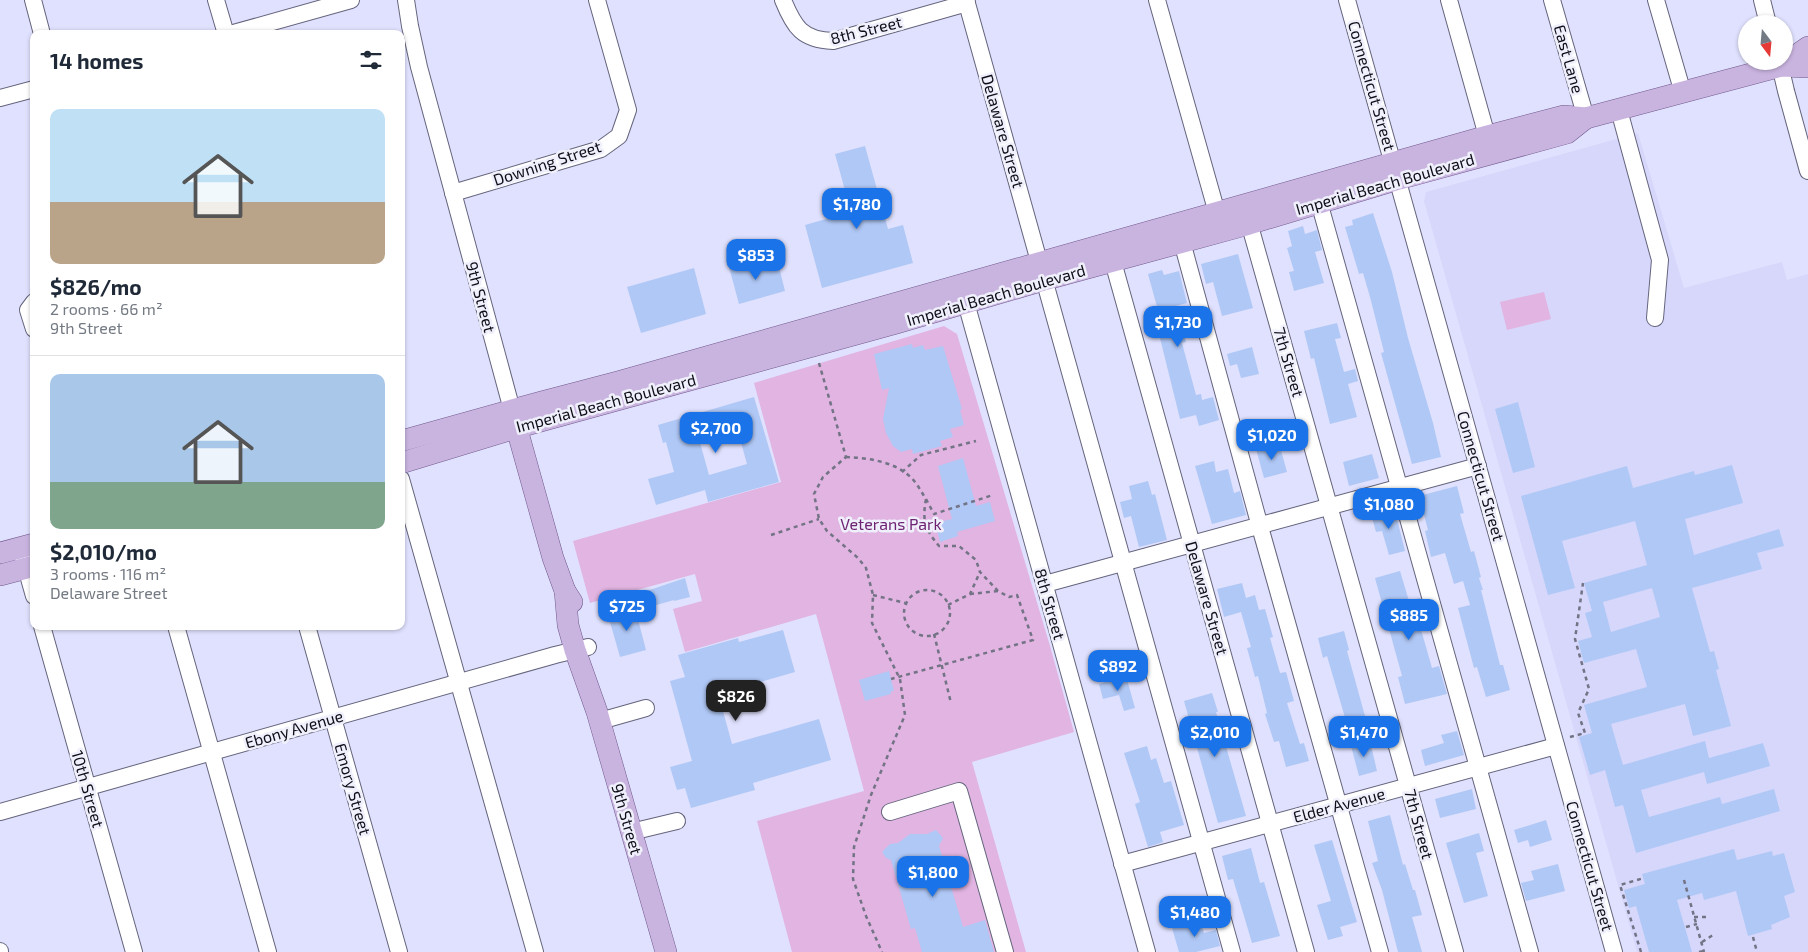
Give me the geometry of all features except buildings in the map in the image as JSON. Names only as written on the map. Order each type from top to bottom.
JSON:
[{"type":"main road","name":"Imperial Beach Boulevard","points":[[1793,56],[1808,47]]},
{"type":"main road","name":"Imperial Beach Boulevard","points":[[1793,66],[1808,68]]},
{"type":"main road","name":"Imperial Beach Boulevard","points":[[405,461],[514,419],[618,382],[964,294],[1042,272],[1110,252],[1217,213],[1247,214],[1319,202],[1487,136],[1564,116],[1586,118],[1683,93],[1760,70]]},
{"type":"main road","name":"Imperial Beach Boulevard","points":[[1110,252],[1182,242],[1247,214],[1396,171],[1568,133],[1586,118]]},
{"type":"main road","name":"Imperial Beach Boulevard","points":[[405,440],[514,419]]},
{"type":"main road","name":"9th Street","points":[[514,419],[553,558],[565,591],[577,610],[589,685],[665,951]]},
{"type":"main road","points":[[0,575],[30,567]]},
{"type":"street","points":[[33,0],[41,30]]},
{"type":"street","points":[[216,0],[225,30]]},
{"type":"street","points":[[259,30],[273,28],[351,0]]},
{"type":"street","name":"9th Street","points":[[406,0],[419,67],[514,419]]},
{"type":"street","name":"Downing Street","points":[[453,193],[601,149],[619,136],[628,110],[597,0]]},
{"type":"street","name":"8th Street","points":[[783,0],[792,21],[803,33],[815,39],[833,41],[966,2]]},
{"type":"street","points":[[1157,0],[1217,213]]},
{"type":"street","name":"Connecticut Street","points":[[1347,0],[1478,466],[1562,742],[1614,952]]},
{"type":"street","points":[[1449,0],[1487,136]]},
{"type":"street","name":"East Lane","points":[[1552,0],[1586,118]]},
{"type":"street","points":[[1656,0],[1683,93]]},
{"type":"street","points":[[1762,0],[1766,15]]},
{"type":"street","name":"Delaware Street","points":[[966,2],[1232,952]]},
{"type":"street","points":[[1781,70],[1808,171]]},
{"type":"street","points":[[0,98],[30,90]]},
{"type":"street","points":[[1618,110],[1660,260],[1655,318]]},
{"type":"street","points":[[1319,202],[1530,952]]},
{"type":"street","name":"7th Street","points":[[1247,214],[1455,952]]},
{"type":"street","points":[[1182,242],[1380,952]]},
{"type":"street","name":"Delaware Street","points":[[1110,252],[1306,952]]},
{"type":"street","name":"8th Street","points":[[964,294],[1147,952]]},
{"type":"street","points":[[1044,584],[1478,466]]},
{"type":"street","points":[[405,493],[535,952]]},
{"type":"street","points":[[18,548],[30,567]]},
{"type":"street","name":"10th Street","points":[[43,630],[134,952]]},
{"type":"street","points":[[177,630],[268,952]]},
{"type":"street","name":"Emory Street","points":[[308,630],[399,952]]},
{"type":"street","name":"Ebony Avenue","points":[[0,812],[582,648]]},
{"type":"street","points":[[600,721],[646,708]]},
{"type":"street","name":"Elder Avenue","points":[[1122,864],[1478,767],[1562,742]]},
{"type":"street","points":[[890,812],[959,791],[1005,952]]},
{"type":"street","points":[[631,832],[677,821]]},
{"type":"path","points":[[818,360],[846,457]]},
{"type":"path","points":[[902,472],[922,455],[976,441]]},
{"type":"path","points":[[882,952],[866,916],[853,879],[854,847],[871,795],[905,715],[898,677],[872,623],[873,595],[866,568],[858,558],[827,531],[819,519],[814,494],[823,477],[846,457],[870,458],[898,468],[915,481],[934,514],[992,495]]},
{"type":"path","points":[[891,679],[1033,640],[1017,595],[1009,597],[998,591],[980,572],[976,560],[959,546],[939,546],[928,532],[923,513],[926,499]]},
{"type":"path","points":[[770,535],[819,519]]},
{"type":"path","points":[[970,594],[980,572]]},
{"type":"path","points":[[1562,742],[1585,733],[1578,713],[1590,689],[1575,639],[1583,583]]},
{"type":"path","points":[[930,590],[941,595],[948,605],[950,612],[947,622],[941,631],[934,634],[920,635],[911,630],[904,618],[906,603],[910,596],[918,592],[930,590]]},
{"type":"path","points":[[948,605],[970,594],[998,591]]},
{"type":"path","points":[[873,595],[906,603]]},
{"type":"path","points":[[934,634],[951,703]]},
{"type":"path","points":[[1641,952],[1620,885],[1644,878]]},
{"type":"path","points":[[1684,880],[1704,951],[1699,952]]},
{"type":"path","points":[[1694,917],[1708,917]]},
{"type":"path","points":[[1686,927],[1696,924]]},
{"type":"path","points":[[1702,942],[1713,935]]},
{"type":"path","points":[[1753,937],[1757,952]]},
{"type":"shaded area","points":[[1638,133],[1684,288],[1782,262],[1787,280],[1808,274],[1808,952],[1637,952],[1424,201],[1426,192]]},
{"type":"green space","points":[[1544,292],[1551,319],[1507,330],[1500,302]]},
{"type":"green space","name":"Veterans Park","points":[[944,326],[957,334],[1074,732],[972,762],[1026,952],[792,952],[757,821],[864,791],[816,614],[685,652],[673,609],[702,601],[695,574],[590,603],[573,541],[781,482],[754,383]]}]
